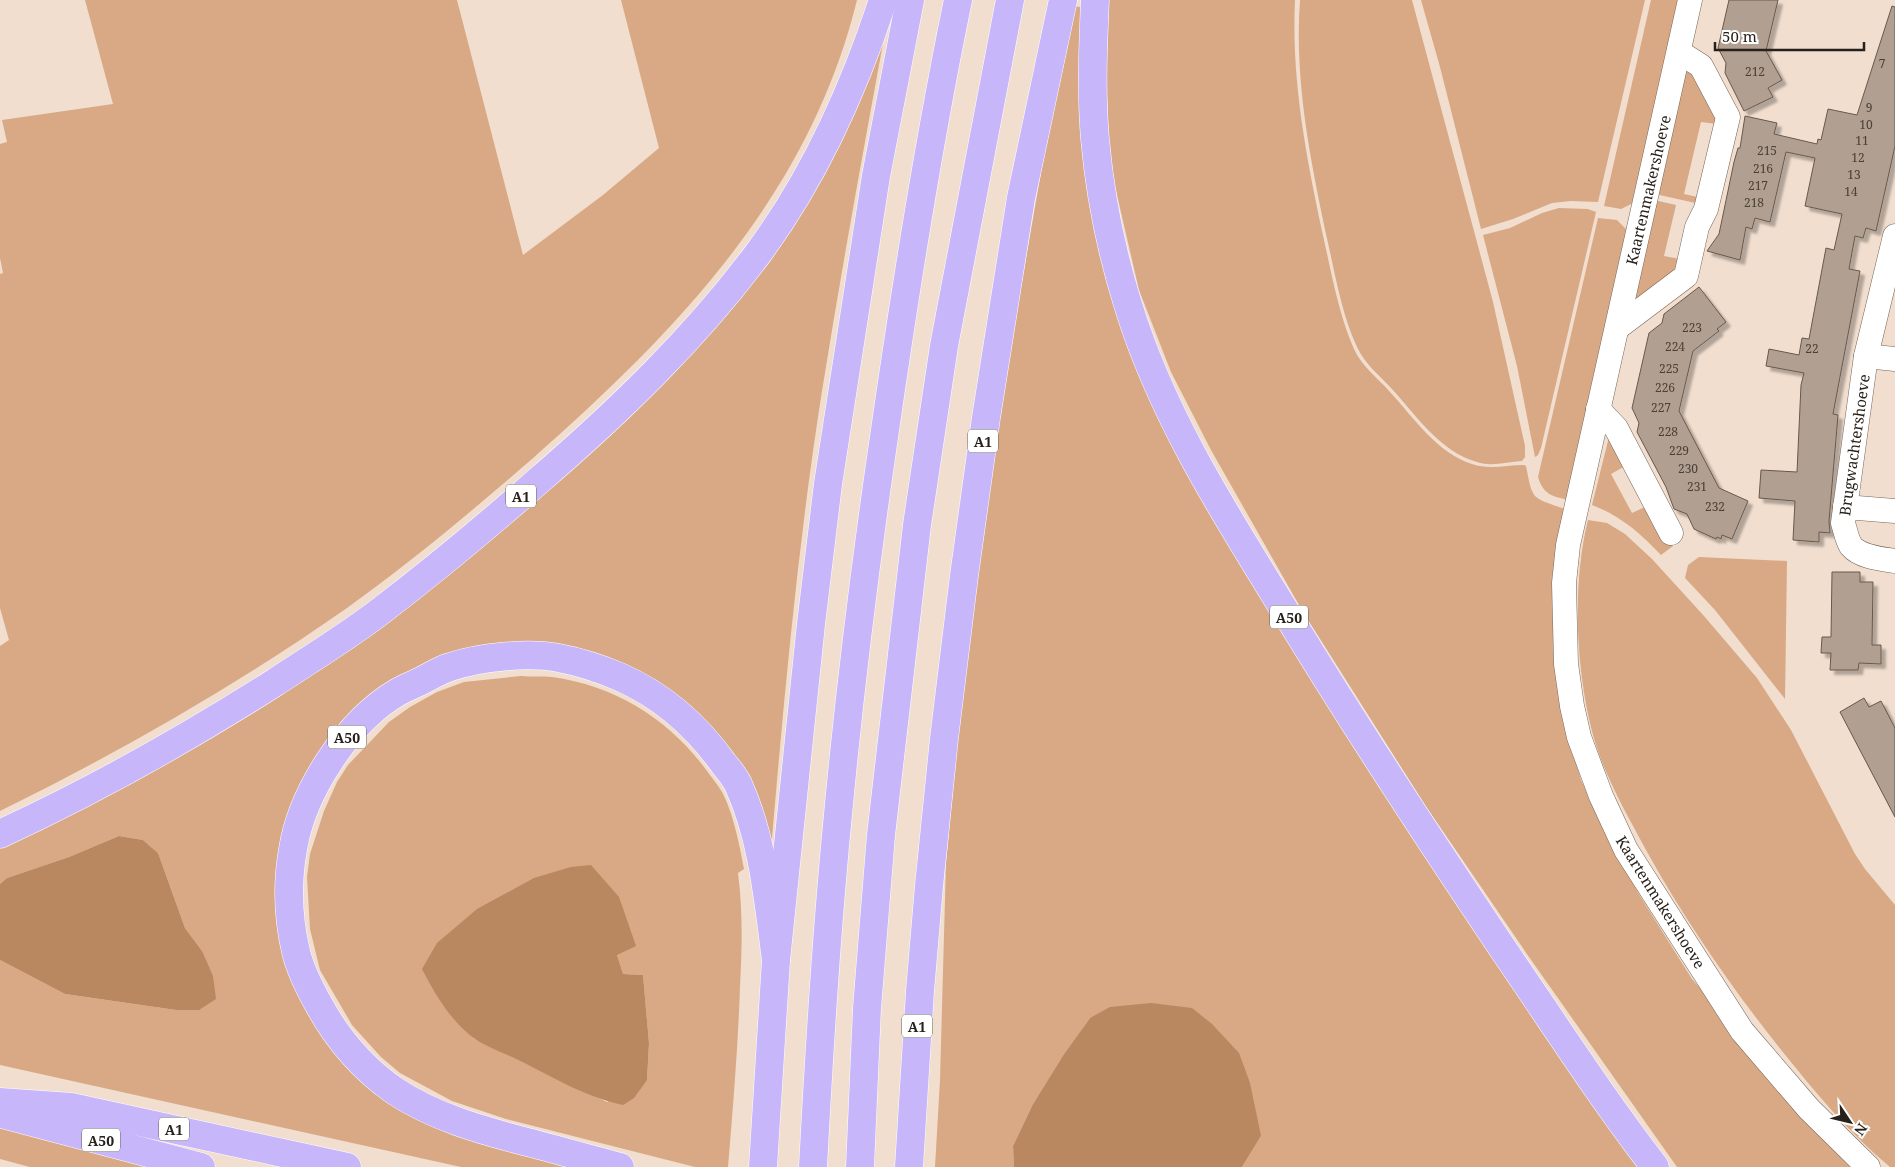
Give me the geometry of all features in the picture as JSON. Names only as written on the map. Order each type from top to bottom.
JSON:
[{"type":"highway","name":"A1","points":[[0,834],[90,791],[208,725],[376,615],[470,541],[588,437],[664,363],[714,309],[761,250],[803,183],[838,121],[866,52],[883,0]]},
{"type":"highway","points":[[763,1167],[776,960],[811,624],[828,484],[876,176],[910,0]]},
{"type":"highway","points":[[813,1167],[819,1058],[837,826],[861,595],[914,232],[958,0]]},
{"type":"highway","points":[[860,1167],[867,1008],[881,835],[917,525],[944,346],[1010,0]]},
{"type":"highway","name":"A1","points":[[910,1167],[919,1000],[929,886],[944,739],[964,576],[986,418],[1021,198],[1063,0]]},
{"type":"highway","name":"A50","points":[[1095,0],[1093,86],[1095,139],[1104,204],[1129,309],[1151,371],[1178,427],[1219,502],[1374,754],[1563,1038],[1655,1167]]},
{"type":"highway","name":"A50","points":[[620,1167],[491,1132],[425,1109],[365,1068],[332,1029],[314,995],[296,954],[289,903],[293,847],[308,798],[336,750],[362,721],[396,693],[447,668],[484,659],[520,656],[558,658],[602,670],[639,685],[669,704],[692,725],[714,750],[736,781],[756,830],[765,877],[776,960]]},
{"type":"highway","name":"A1","points":[[0,1102],[71,1106],[347,1167]]},
{"type":"highway","name":"A50","points":[[0,1114],[201,1167]]},
{"type":"street","name":"Kaartenmakershoeve","points":[[1690,0],[1568,545],[1564,583],[1566,664],[1572,706],[1579,737],[1601,796],[1626,850],[1742,1031],[1809,1109],[1868,1167]]},
{"type":"street","points":[[1617,328],[1686,276],[1697,227],[1706,209],[1728,117],[1701,66],[1679,52]]},
{"type":"street","name":"Brugwachtershoeve","points":[[1895,236],[1866,356],[1843,523],[1851,546],[1867,556],[1895,561]]},
{"type":"street","name":"Brugwachtershoeve","points":[[1866,356],[1895,359]]},
{"type":"street","points":[[1598,408],[1616,428],[1671,533]]},
{"type":"street","points":[[1845,508],[1895,511]]},
{"type":"shaded area","points":[[85,0],[457,0],[523,255],[603,195],[659,148],[621,0],[857,0],[835,70],[806,136],[772,197],[731,254],[686,308],[638,360],[586,410],[464,517],[347,608],[221,691],[134,741],[0,811],[0,646],[9,640],[0,608],[0,274],[3,273],[0,258],[0,144],[7,142],[2,120],[113,104]]},
{"type":"shaded area","points":[[891,0],[813,448],[792,620],[771,850],[701,717],[519,647],[338,736],[281,896],[355,1069],[595,1167],[461,1167],[0,1065],[0,960],[65,994],[176,1010],[202,951],[185,928],[158,853],[143,840],[119,836],[69,857],[7,878],[0,884],[0,838],[328,653],[739,285]]},
{"type":"shaded area","points":[[1109,0],[1295,0],[1295,61],[1306,151],[1336,295],[1354,349],[1366,367],[1427,434],[1448,452],[1459,459],[1478,466],[1524,465],[1526,466],[1530,486],[1535,496],[1565,509],[1571,746],[1581,780],[1614,849],[1640,896],[1692,979],[1854,1167],[1677,1167],[1427,808],[1303,612],[1211,450],[1171,372],[1139,290],[1114,182],[1109,140],[1106,75]]},
{"type":"shaded area","points":[[1300,0],[1412,0],[1493,302],[1525,446],[1525,457],[1522,461],[1493,464],[1482,463],[1451,450],[1430,432],[1369,365],[1358,349],[1340,297],[1310,153],[1299,61]]},
{"type":"shaded area","points":[[1421,0],[1645,0],[1598,202],[1571,201],[1552,203],[1513,219],[1481,229]]},
{"type":"shaded area","points":[[1651,0],[1682,0],[1637,201],[1621,209],[1604,206]]},
{"type":"shaded area","points":[[1073,6],[1086,8],[1084,115],[1146,369],[1647,1167],[1242,1167],[1261,1136],[1090,1018],[1064,1054],[1033,1104],[1013,1146],[1014,1167],[935,1167],[940,1080],[946,863],[958,736],[984,522],[1014,327],[1045,150]]},
{"type":"shaded area","points":[[1682,71],[1696,74],[1720,117],[1717,124],[1701,122],[1684,194],[1702,198],[1700,204],[1655,194]]},
{"type":"shaded area","points":[[1654,200],[1676,205],[1664,256],[1680,259],[1679,271],[1641,301],[1631,300]]},
{"type":"shaded area","points":[[1559,208],[1588,209],[1596,212],[1541,448],[1535,457],[1517,366],[1483,235],[1510,228],[1542,213]]},
{"type":"shaded area","points":[[1598,218],[1617,220],[1627,230],[1570,500],[1550,494],[1543,488],[1538,477]]},
{"type":"shaded area","points":[[1610,433],[1627,465],[1611,474],[1632,513],[1647,506],[1673,546],[1661,555],[1630,526],[1612,514],[1592,505]]},
{"type":"shaded area","points":[[1588,520],[1607,523],[1625,534],[1652,559],[1757,678],[1791,730],[1855,854],[1895,905],[1895,1167],[1890,1167],[1875,1154],[1833,1112],[1745,1003],[1677,903],[1613,788],[1597,748],[1590,722],[1580,665],[1578,634],[1579,575]]},
{"type":"shaded area","points":[[1699,557],[1787,561],[1785,699],[1715,610],[1685,578],[1688,565]]},
{"type":"shaded area","points":[[521,676],[552,677],[598,688],[639,708],[676,736],[692,752],[722,792],[733,819],[744,869],[738,873],[740,887],[741,958],[737,1054],[728,1167],[695,1167],[506,1119],[452,1101],[400,1073],[381,1057],[352,1025],[320,970],[310,929],[307,877],[310,854],[324,811],[337,782],[348,765],[389,722],[410,707],[437,692],[464,682]],"holes":[[[617,955],[623,974],[643,975],[649,1043],[647,1080],[607,1102],[473,1038]]]},
{"type":"shaded area","points":[[119,836],[143,840],[158,853],[185,928],[202,951],[213,976],[216,999],[199,1010],[176,1010],[65,994],[0,960],[0,884],[7,878],[69,857]]},
{"type":"shaded area","points":[[591,865],[619,897],[636,946],[617,955],[623,974],[643,975],[649,1043],[647,1080],[634,1098],[623,1105],[580,1091],[475,1039],[449,1013],[422,969],[437,943],[477,909],[534,878],[571,867]]},
{"type":"shaded area","points":[[1151,1003],[1192,1008],[1212,1024],[1239,1053],[1250,1083],[1261,1136],[1242,1167],[1014,1167],[1013,1146],[1033,1104],[1064,1054],[1090,1018],[1110,1007]]},
{"type":"shaded area","points":[[0,1127],[150,1167],[30,1167],[0,1159]]},
{"type":"building","points":[[1729,0],[1778,0],[1766,51],[1782,80],[1768,88],[1773,97],[1744,111],[1725,73],[1726,63],[1718,48]]},
{"type":"building","points":[[1892,6],[1895,7],[1895,146],[1876,231],[1866,228],[1863,238],[1855,236],[1849,269],[1860,271],[1833,414],[1838,415],[1829,521],[1830,533],[1819,532],[1819,542],[1793,540],[1795,501],[1759,498],[1761,470],[1797,472],[1801,385],[1804,373],[1766,366],[1769,349],[1799,355],[1802,338],[1809,339],[1826,248],[1834,250],[1842,214],[1805,206],[1815,158],[1786,152],[1770,222],[1755,218],[1752,229],[1746,227],[1740,260],[1707,251],[1719,234],[1734,162],[1738,148],[1740,148],[1745,116],[1777,123],[1774,134],[1817,144],[1818,139],[1821,140],[1828,109],[1857,115]]},
{"type":"building","points":[[1699,287],[1726,322],[1717,329],[1719,331],[1693,351],[1679,411],[1719,488],[1748,501],[1732,539],[1722,535],[1721,539],[1717,537],[1716,539],[1694,529],[1687,514],[1674,509],[1666,487],[1637,432],[1639,423],[1632,408],[1649,333],[1662,323],[1664,314]]},
{"type":"building","points":[[1832,572],[1860,572],[1860,582],[1873,582],[1872,645],[1881,645],[1881,664],[1859,663],[1858,670],[1830,670],[1831,653],[1821,653],[1822,637],[1831,637]]},
{"type":"building","points":[[1864,698],[1869,707],[1881,701],[1895,728],[1895,817],[1840,712]]}]
